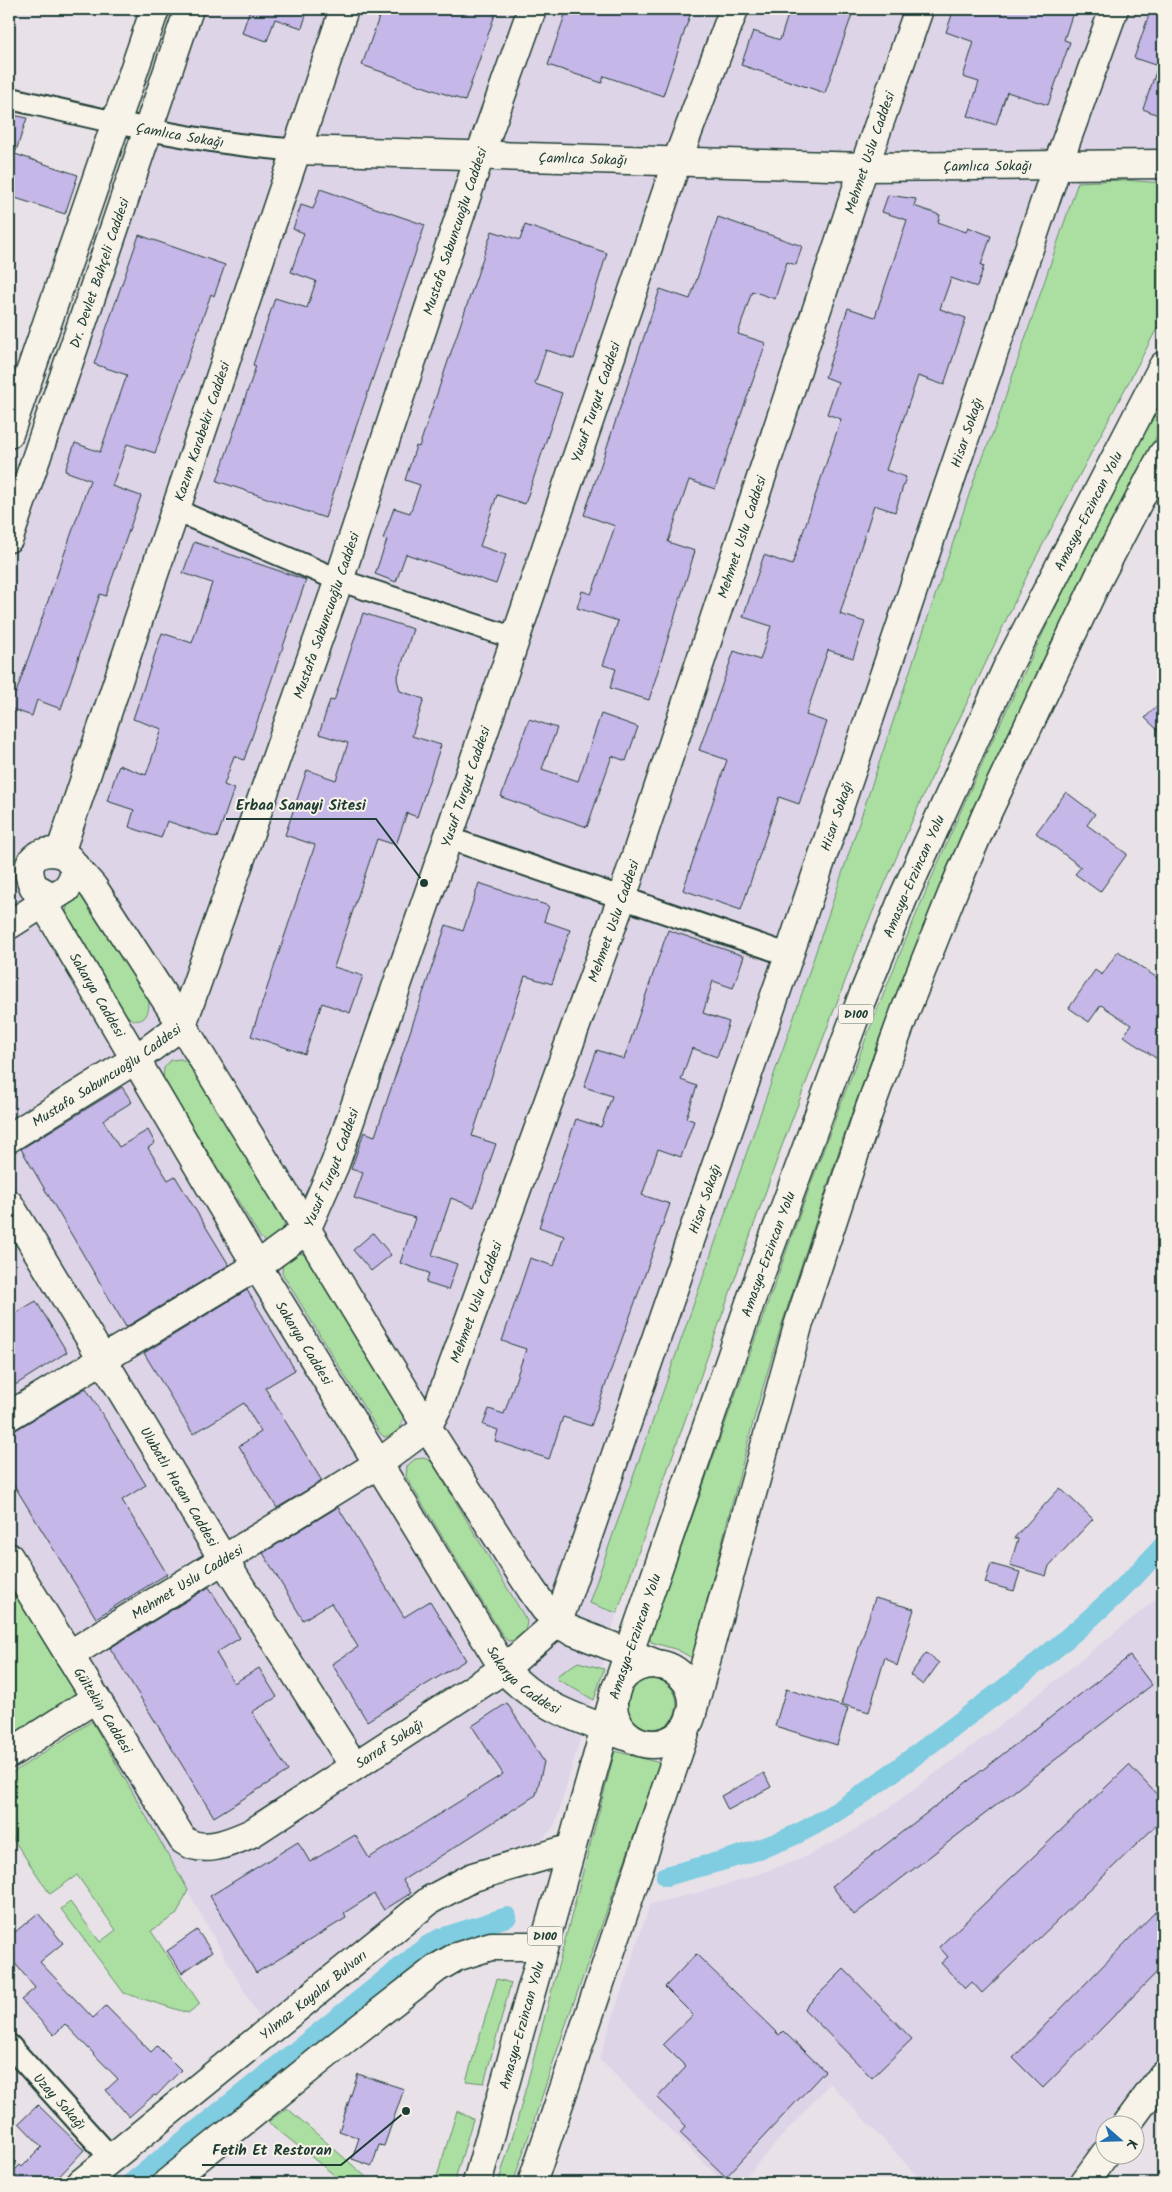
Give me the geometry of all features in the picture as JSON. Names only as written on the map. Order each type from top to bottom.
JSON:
[{"type":"main road","points":[[9,434],[155,9]]},
{"type":"main road","name":"Dr. Devlet Bahçeli Caddesi","points":[[9,538],[190,9]]},
{"type":"main road","name":"Kazım Karabekir Caddesi","points":[[65,857],[177,511],[344,9]]},
{"type":"main road","name":"Mustafa Sabuncuoğlu Caddesi","points":[[9,1138],[136,1059],[182,1025],[339,580],[480,155],[532,9]]},
{"type":"main road","name":"Yusuf Turgut Caddesi","points":[[9,1416],[103,1361],[257,1266],[306,1230],[321,1201],[448,838],[676,161],[734,9]]},
{"type":"main road","name":"Mehmet Uslu Caddesi","points":[[69,1655],[378,1464],[428,1427],[448,1382],[622,898],[864,167],[919,9]]},
{"type":"main road","name":"Hisar Sokağı","points":[[558,1622],[789,955],[1057,166],[1114,9]]},
{"type":"main road","name":"Çamlıca Sokağı","points":[[297,150],[864,167],[1163,164]]},
{"type":"main road","name":"Amasya-Erzincan Yolu","points":[[477,2183],[542,1946],[616,1690],[753,1294],[851,1028],[904,896],[1007,668],[1163,366]]},
{"type":"main road","points":[[532,2183],[692,1712],[798,1326],[863,1128],[906,1010],[944,913],[987,812],[1099,577],[1163,454]]},
{"type":"main road","name":"Kazım Karabekir Caddesi","points":[[9,925],[35,887],[40,854],[54,851],[65,857],[73,877],[71,884],[35,887]]},
{"type":"main road","points":[[65,857],[93,887],[182,1025],[306,1230],[531,1590],[558,1622],[568,1629],[672,1669],[682,1677],[689,1687],[693,1700],[692,1712],[687,1724],[679,1734],[669,1741],[650,1744],[631,1738],[622,1729],[615,1717],[613,1704],[616,1690],[623,1679],[633,1670],[646,1665],[659,1665]]},
{"type":"main road","name":"Sakarya Caddesi","points":[[35,887],[257,1266],[504,1669],[517,1684],[543,1703],[631,1738]]},
{"type":"main road","name":"Ulubatlı Hasan Caddesi","points":[[9,1204],[224,1559],[354,1766]]},
{"type":"main road","name":"Gültekin Caddesi","points":[[9,1557],[183,1840],[190,1845],[209,1847]]},
{"type":"main road","name":"Sarraf Sokağı","points":[[209,1847],[232,1842],[252,1832],[504,1669],[558,1622]]},
{"type":"main road","points":[[9,1754],[96,1698]]},
{"type":"main road","name":"Yılmaz Kayalar Bulvarı","points":[[81,2183],[430,1900],[473,1877],[570,1849]]},
{"type":"main road","points":[[167,2183],[437,1968],[456,1957],[492,1946],[542,1946]]},
{"type":"main road","points":[[1134,2114],[1163,2075]]},
{"type":"main road","points":[[1084,2183],[1098,2164]]},
{"type":"street","name":"Çamlıca Sokağı","points":[[9,98],[148,130],[221,143],[297,150]]},
{"type":"street","points":[[177,511],[339,580],[514,638]]},
{"type":"street","points":[[448,838],[789,955]]},
{"type":"street","name":"Uzay Sokağı","points":[[9,2044],[111,2158]]},
{"type":"shaded area","points":[[201,9],[1163,9],[1163,183],[1124,180],[1078,182],[996,425],[975,477],[792,1023],[589,1603],[617,1613],[555,1825],[511,1878],[478,1886],[261,2021],[78,1697],[9,1585],[9,574]]},
{"type":"shaded area","points":[[1163,1590],[1163,2049],[1115,2114],[1094,2114],[1094,2143],[1065,2183],[924,2183],[830,2083],[740,2183],[724,2183],[599,2059],[650,1904],[709,1890],[744,1879],[801,1859],[844,1837],[890,1807],[995,1729],[1150,1604]]},
{"type":"green space","points":[[1124,180],[1163,183],[1163,317],[1032,565],[922,798],[862,937],[780,1151],[617,1613],[589,1603],[792,1023],[975,477],[996,425],[1078,182]]},
{"type":"green space","points":[[1163,399],[1163,424],[1099,546],[1001,750],[926,921],[881,1034],[847,1126],[780,1330],[756,1411],[692,1658],[678,1650],[651,1642],[649,1636],[785,1255],[841,1103],[902,948],[971,788],[1044,631],[1122,475]]},
{"type":"green space","points":[[75,894],[82,895],[89,901],[148,998],[149,1009],[141,1020],[132,1019],[127,1016],[66,912],[68,901]]},
{"type":"green space","points":[[181,1059],[189,1063],[284,1222],[284,1231],[271,1242],[265,1242],[260,1237],[163,1079],[164,1068],[171,1060]]},
{"type":"green space","points":[[300,1253],[308,1257],[403,1416],[400,1428],[392,1435],[384,1437],[379,1432],[282,1273],[283,1262],[291,1254]]},
{"type":"green space","points":[[424,1458],[432,1462],[527,1621],[524,1632],[516,1639],[508,1641],[503,1636],[406,1477],[407,1466],[415,1459]]},
{"type":"green space","points":[[9,1585],[78,1697],[9,1739]]},
{"type":"green space","points":[[578,1662],[604,1669],[594,1700],[557,1679],[558,1675]]},
{"type":"green space","points":[[647,1679],[657,1679],[670,1686],[677,1699],[677,1709],[670,1722],[657,1729],[647,1729],[638,1725],[631,1718],[627,1709],[627,1699],[631,1690],[638,1683]]},
{"type":"green space","points":[[92,1721],[188,1890],[177,1914],[151,1931],[200,2004],[188,2013],[124,1993],[61,1909],[70,1902],[100,1942],[116,1930],[77,1875],[50,1894],[9,1833],[9,1775]]},
{"type":"green space","points":[[615,1751],[660,1763],[566,2024],[513,2183],[498,2183],[515,2129]]},
{"type":"green space","points":[[497,1979],[511,1983],[484,2083],[466,2081]]},
{"type":"green space","points":[[287,2108],[373,2183],[344,2183],[268,2122]]},
{"type":"green space","points":[[457,2111],[473,2119],[454,2183],[435,2183]]},
{"type":"building","points":[[250,9],[308,9],[302,28],[275,19],[267,41],[242,33]]},
{"type":"building","points":[[382,9],[497,9],[465,101],[362,65]]},
{"type":"building","points":[[567,9],[692,9],[663,96],[604,76],[602,83],[548,65]]},
{"type":"building","points":[[790,9],[854,9],[825,93],[741,65],[753,31],[780,40]]},
{"type":"building","points":[[954,9],[1074,9],[1064,40],[1070,42],[1048,105],[1007,92],[996,125],[968,116],[979,82],[963,77],[974,42],[946,32]]},
{"type":"building","points":[[1151,9],[1163,14],[1163,117],[1143,109],[1158,66],[1134,58]]},
{"type":"building","points":[[9,114],[27,118],[15,154],[78,175],[65,214],[9,196]]},
{"type":"building","points":[[320,189],[425,225],[325,518],[217,481],[256,366],[253,365],[275,298],[307,308],[316,281],[291,272],[304,233],[293,229],[301,205],[313,209]]},
{"type":"building","points":[[888,195],[916,199],[914,206],[940,215],[938,222],[966,232],[968,227],[991,236],[981,265],[984,266],[977,287],[951,278],[940,309],[966,318],[944,385],[918,376],[886,470],[906,477],[895,512],[874,505],[840,614],[865,622],[853,658],[828,650],[806,715],[827,722],[799,804],[779,797],[741,910],[683,890],[727,760],[699,750],[734,651],[760,660],[771,626],[743,617],[764,555],[792,565],[841,419],[827,414],[838,382],[825,377],[848,308],[875,317],[907,220],[882,212]]},
{"type":"building","points":[[718,217],[802,246],[796,265],[787,262],[775,299],[752,291],[738,334],[766,343],[715,489],[689,480],[668,542],[695,551],[649,700],[610,688],[616,669],[603,665],[618,621],[577,608],[582,591],[591,594],[615,526],[584,515],[660,289],[690,299]]},
{"type":"building","points":[[525,225],[607,253],[574,359],[546,350],[535,384],[562,393],[525,504],[497,495],[480,546],[506,555],[496,584],[406,554],[396,582],[375,574],[387,540],[383,539],[394,508],[410,513],[420,485],[405,480],[416,446],[419,447],[492,231],[520,240]]},
{"type":"building","points":[[139,235],[225,265],[214,296],[211,294],[155,453],[127,444],[112,486],[141,496],[106,596],[100,594],[61,709],[37,700],[32,716],[9,708],[9,690],[16,693],[90,480],[65,471],[75,443],[100,452],[127,375],[94,364]]},
{"type":"building","points":[[194,542],[306,580],[244,760],[234,756],[224,785],[234,789],[217,838],[167,821],[161,838],[129,827],[134,810],[107,801],[119,765],[146,775],[162,729],[133,719],[162,633],[192,643],[212,583],[183,573]]},
{"type":"building","points":[[363,613],[413,629],[397,679],[400,691],[424,699],[412,736],[441,745],[417,817],[407,813],[396,845],[377,839],[334,967],[363,976],[350,1013],[322,1003],[305,1054],[251,1036],[315,845],[285,835],[307,770],[336,780],[348,743],[319,734],[330,700],[334,701]]},
{"type":"building","points":[[1163,699],[1163,735],[1145,718]]},
{"type":"building","points":[[601,714],[638,727],[626,761],[612,756],[587,827],[501,797],[529,719],[557,728],[542,769],[578,781]]},
{"type":"building","points":[[1066,792],[1095,814],[1087,825],[1127,854],[1100,892],[1075,874],[1081,867],[1036,833]]},
{"type":"building","points":[[479,883],[549,906],[544,921],[570,930],[552,984],[525,976],[472,1136],[496,1144],[474,1207],[451,1198],[432,1255],[457,1264],[448,1290],[426,1283],[429,1273],[400,1263],[415,1218],[354,1198],[363,1173],[351,1169],[364,1132],[375,1136],[446,925],[463,931]]},
{"type":"building","points":[[668,930],[744,956],[733,988],[713,981],[703,1013],[729,1022],[717,1057],[692,1048],[681,1080],[697,1086],[686,1118],[694,1121],[681,1157],[658,1149],[642,1195],[670,1204],[591,1426],[563,1417],[549,1459],[495,1441],[498,1430],[483,1425],[489,1409],[504,1414],[526,1349],[502,1341],[530,1258],[554,1266],[564,1236],[539,1227],[576,1119],[601,1127],[612,1096],[584,1087],[597,1050],[624,1059]]},
{"type":"building","points":[[1118,951],[1163,982],[1163,1063],[1124,1036],[1131,1025],[1101,1005],[1089,1022],[1069,1008],[1095,970],[1102,975]]},
{"type":"building","points":[[122,1087],[132,1102],[103,1120],[119,1147],[148,1130],[155,1143],[148,1148],[168,1180],[175,1176],[229,1265],[126,1327],[21,1149]]},
{"type":"building","points":[[373,1233],[391,1255],[371,1271],[353,1250]]},
{"type":"building","points":[[247,1290],[295,1370],[265,1388],[322,1481],[277,1508],[239,1446],[261,1432],[244,1403],[193,1434],[144,1353]]},
{"type":"building","points":[[36,1301],[67,1352],[9,1389],[9,1317]]},
{"type":"building","points":[[86,1388],[146,1485],[122,1500],[167,1574],[96,1618],[9,1477],[9,1434]]},
{"type":"building","points":[[1060,1488],[1093,1519],[1049,1566],[1046,1576],[1010,1565],[1018,1539],[1014,1538]]},
{"type":"building","points":[[338,1507],[404,1617],[430,1601],[466,1660],[367,1721],[332,1664],[358,1647],[331,1603],[303,1620],[263,1553]]},
{"type":"building","points":[[991,1564],[1020,1572],[1014,1591],[985,1583]]},
{"type":"building","points":[[209,1587],[240,1638],[216,1653],[234,1683],[259,1668],[277,1697],[252,1712],[288,1771],[214,1817],[110,1648]]},
{"type":"building","points":[[875,1598],[914,1609],[897,1666],[885,1657],[869,1712],[841,1704]]},
{"type":"building","points":[[926,1653],[939,1663],[923,1685],[910,1675]]},
{"type":"building","points":[[1130,1656],[1152,1685],[854,1915],[832,1886]]},
{"type":"building","points":[[786,1689],[848,1708],[837,1745],[775,1726]]},
{"type":"building","points":[[507,1703],[544,1762],[536,1795],[403,1880],[411,1893],[384,1910],[374,1894],[344,1913],[346,1918],[256,1973],[210,1896],[298,1842],[310,1862],[355,1835],[369,1858],[503,1774],[472,1726]]},
{"type":"building","points":[[1129,1765],[1163,1801],[1163,1819],[982,1993],[972,1982],[965,1989],[941,1963],[948,1957],[939,1947]]},
{"type":"building","points":[[764,1773],[771,1787],[728,1810],[721,1796]]},
{"type":"building","points":[[1163,1904],[1163,1966],[1043,2088],[1013,2058]]},
{"type":"building","points":[[38,1913],[63,1943],[40,1962],[93,2018],[106,2006],[151,2052],[157,2046],[181,2070],[156,2096],[154,2095],[129,2117],[106,2090],[118,2079],[65,2024],[54,2035],[21,2000],[35,1988],[9,1956],[9,1937]]},
{"type":"building","points":[[197,1930],[212,1952],[182,1973],[167,1951]]},
{"type":"building","points":[[696,1954],[779,2035],[783,2031],[825,2071],[726,2177],[680,2133],[686,2126],[657,2098],[686,2067],[663,2044],[693,2015],[665,1987]]},
{"type":"building","points":[[844,1969],[912,2039],[872,2078],[804,2009]]},
{"type":"building","points":[[358,2074],[404,2089],[384,2146],[379,2145],[372,2166],[352,2159],[359,2138],[339,2131]]},
{"type":"building","points":[[38,2105],[84,2150],[53,2183],[9,2183],[9,2176],[20,2165],[22,2167],[42,2147],[19,2123]]},
{"type":"waterway","points":[[666,1876],[733,1858],[767,1846],[799,1833],[835,1813],[997,1694],[1055,1648],[1110,1600],[1163,1546]]},
{"type":"waterway","points":[[131,2183],[427,1946],[441,1938],[507,1917]]},
{"type":"place","name":"Erbaa Sanayi Sitesi","points":[[424,883]]},
{"type":"place","name":"Fetih Et Restoran","points":[[406,2111]]}]
